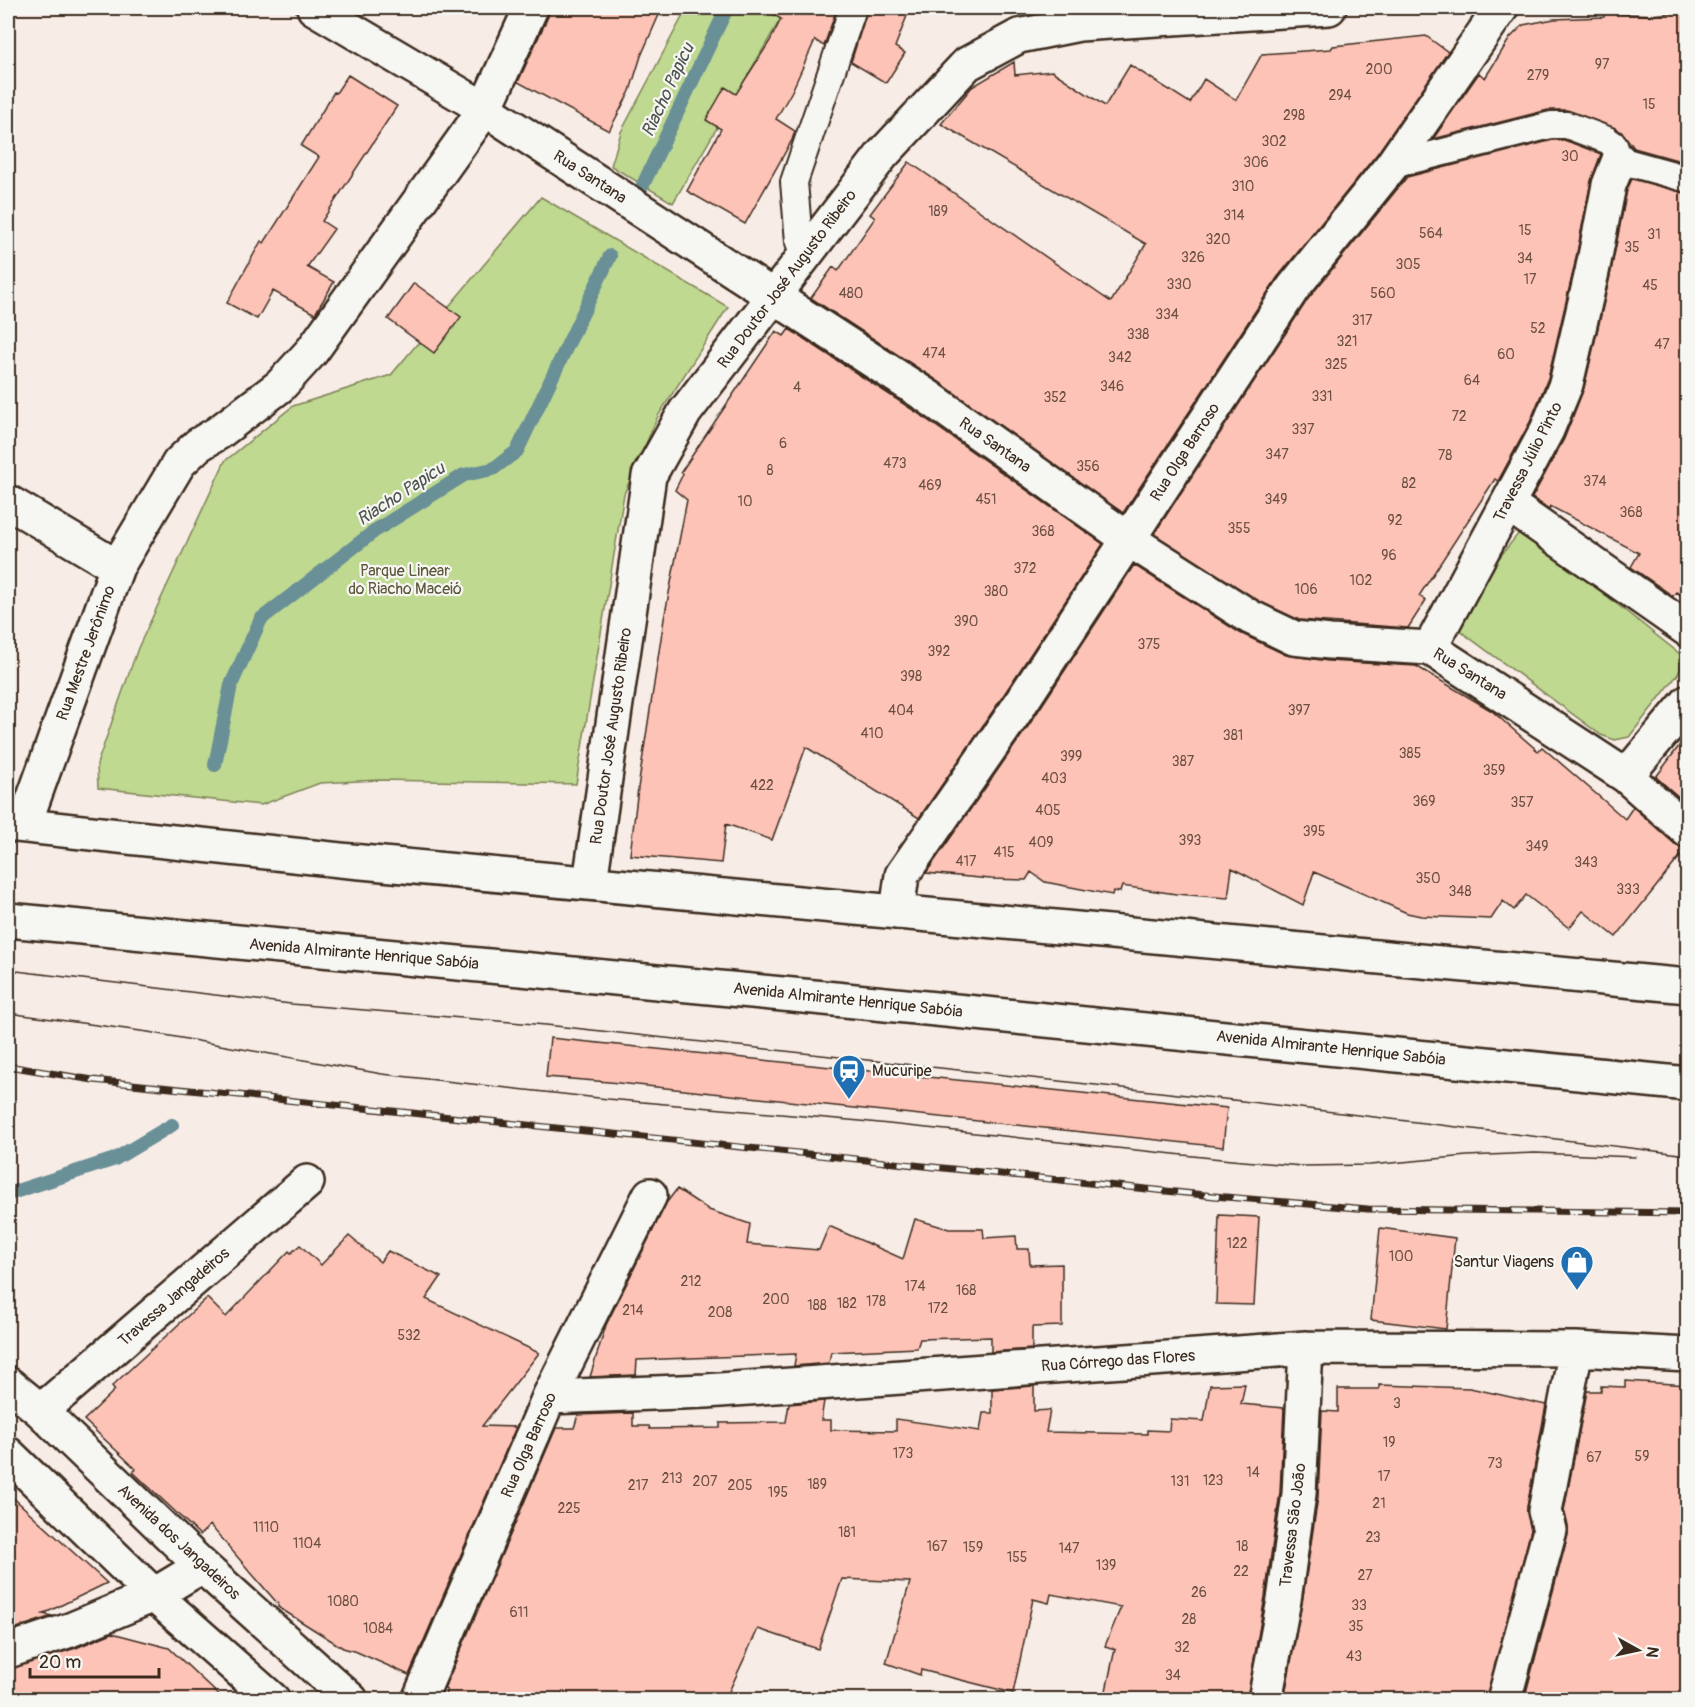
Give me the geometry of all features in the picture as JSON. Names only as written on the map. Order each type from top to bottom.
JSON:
[{"type":"main road","name":"Rua Santana","points":[[314,8],[485,109],[927,396],[1128,539],[1250,617],[1294,638],[1430,648],[1626,776],[1688,831]]},
{"type":"main road","points":[[117,567],[179,463],[198,445],[218,433],[280,386],[312,351],[485,109],[531,8]]},
{"type":"main road","name":"Rua Doutor José Augusto Ribeiro","points":[[590,882],[649,476],[685,412],[882,155],[967,64],[1018,36],[1079,24],[1329,8]]},
{"type":"main road","name":"Rua Olga Barroso","points":[[897,912],[902,875],[1013,716],[1293,288],[1392,165],[1501,8]]},
{"type":"main road","name":"Travessa Júlio Pinto","points":[[1430,648],[1547,430],[1566,384],[1609,185],[1619,160]]},
{"type":"main road","name":"Rua Mestre Jerônimo","points":[[8,502],[117,567],[16,825]]},
{"type":"main road","points":[[1508,504],[1688,630]]},
{"type":"main road","points":[[1626,776],[1688,702]]},
{"type":"main road","points":[[16,825],[340,860],[1688,987]]},
{"type":"main road","name":"Avenida Almirante Henrique Sabóia","points":[[8,920],[1688,1084]]},
{"type":"main road","name":"Travessa Jangadeiros","points":[[41,1412],[307,1182]]},
{"type":"main road","name":"Rua Olga Barroso","points":[[419,1700],[549,1397],[650,1195]]},
{"type":"main road","name":"Rua Córrego das Flores","points":[[549,1397],[706,1391],[1306,1348],[1576,1349],[1688,1355]]},
{"type":"main road","name":"Travessa São João","points":[[1265,1700],[1284,1600],[1299,1494],[1306,1348]]},
{"type":"main road","points":[[1504,1700],[1550,1530],[1545,1511],[1576,1349]]},
{"type":"main road","name":"Avenida dos Jangadeiros","points":[[8,1384],[41,1412],[202,1566],[351,1700]]},
{"type":"main road","points":[[8,1454],[154,1595],[273,1700]]},
{"type":"main road","points":[[8,1651],[70,1630],[154,1595],[202,1566]]},
{"type":"lane","points":[[804,255],[799,242],[794,182],[853,8]]},
{"type":"lane","points":[[1392,165],[1551,125],[1568,125],[1607,140],[1614,145],[1619,160],[1688,179]]},
{"type":"green space","points":[[687,8],[787,8],[673,203],[611,166],[621,132]]},
{"type":"green space","name":"Parque Linear do Riacho Maceió","points":[[541,197],[728,307],[658,416],[624,494],[576,784],[379,780],[320,783],[261,805],[98,788],[97,764],[138,648],[225,461],[293,406],[391,375]]},
{"type":"green space","points":[[1522,529],[1680,654],[1682,664],[1678,674],[1629,737],[1615,740],[1601,735],[1448,622]]},
{"type":"building","points":[[552,8],[662,8],[641,56],[630,91],[609,131],[518,82]]},
{"type":"building","points":[[763,8],[837,8],[824,46],[815,40],[792,91],[776,119],[795,131],[745,224],[687,191],[721,129],[706,120],[725,87],[736,94],[770,41],[781,19]]},
{"type":"building","points":[[868,8],[910,8],[895,47],[905,53],[886,83],[851,62]]},
{"type":"building","points":[[1688,11],[1688,163],[1634,148],[1623,133],[1615,128],[1567,110],[1548,110],[1433,139],[1479,73],[1485,78],[1510,38],[1523,25],[1554,19],[1604,17],[1604,13],[1653,15]]},
{"type":"building","points":[[1426,36],[1448,52],[1377,154],[1277,278],[1123,513],[938,381],[811,298],[833,267],[838,271],[875,218],[870,214],[909,162],[1111,302],[1146,244],[941,124],[972,87],[1014,62],[1015,75],[1052,71],[1105,106],[1130,65],[1190,103],[1204,79],[1236,100],[1262,54],[1331,49],[1333,46]]},
{"type":"building","points":[[348,75],[397,106],[322,221],[334,229],[307,267],[334,282],[315,314],[273,291],[257,319],[227,303],[261,241],[264,243],[319,157],[301,146],[334,92],[336,93]]},
{"type":"building","points":[[1553,140],[1564,140],[1601,154],[1591,181],[1574,268],[1548,378],[1530,422],[1498,481],[1495,479],[1419,596],[1426,600],[1408,628],[1299,620],[1259,601],[1154,534],[1308,299],[1407,177]]},
{"type":"building","points":[[1632,179],[1688,194],[1688,599],[1676,592],[1673,596],[1631,567],[1639,553],[1550,506],[1549,509],[1532,498],[1564,439],[1584,388],[1627,190]]},
{"type":"building","points":[[414,283],[461,317],[434,353],[388,319]]},
{"type":"building","points":[[789,329],[916,412],[1103,544],[919,818],[806,747],[772,840],[726,824],[721,863],[630,855],[664,619],[687,500],[675,490],[683,474],[681,472],[776,331],[784,336]]},
{"type":"building","points":[[1134,565],[1240,633],[1286,655],[1328,661],[1416,666],[1492,711],[1538,751],[1542,747],[1625,819],[1633,807],[1676,845],[1686,849],[1616,937],[1583,911],[1569,928],[1526,895],[1514,910],[1503,901],[1491,919],[1421,916],[1407,913],[1314,872],[1303,905],[1232,868],[1228,898],[1176,894],[1122,886],[1120,892],[1113,891],[1112,895],[1045,882],[1031,872],[1026,880],[926,873],[1029,725]]},
{"type":"building","points":[[1688,734],[1688,805],[1656,777]]},
{"type":"building","name":"Mucuripe","points":[[550,1038],[1227,1108],[1223,1147],[546,1077]]},
{"type":"building","points":[[677,1189],[709,1210],[750,1224],[747,1244],[819,1250],[829,1226],[903,1259],[915,1219],[949,1229],[983,1229],[984,1238],[1016,1236],[1017,1249],[1029,1249],[1030,1265],[1062,1264],[1062,1326],[1032,1327],[1032,1349],[991,1352],[991,1337],[920,1339],[917,1348],[831,1352],[829,1363],[794,1366],[796,1354],[637,1360],[636,1375],[590,1377],[606,1325],[667,1202]]},
{"type":"building","points":[[1219,1215],[1259,1217],[1254,1305],[1216,1304]]},
{"type":"building","points":[[1380,1228],[1455,1238],[1446,1329],[1371,1320]]},
{"type":"building","points":[[349,1236],[380,1262],[388,1251],[441,1277],[426,1299],[539,1353],[482,1426],[516,1427],[409,1675],[343,1648],[278,1607],[278,1604],[210,1525],[200,1535],[133,1472],[136,1469],[84,1420],[115,1390],[112,1386],[207,1298],[226,1317],[289,1251],[291,1253],[300,1245],[321,1265]]},
{"type":"building","points":[[1625,1381],[1688,1385],[1688,1700],[1524,1700],[1568,1535],[1564,1510],[1587,1391],[1601,1391],[1601,1386],[1625,1387]]},
{"type":"building","points":[[1245,1384],[1241,1404],[1284,1408],[1280,1492],[1247,1700],[1104,1700],[1115,1649],[1105,1646],[1121,1607],[1051,1594],[1049,1603],[1033,1599],[1013,1693],[921,1670],[920,1675],[886,1663],[910,1582],[842,1579],[818,1649],[758,1629],[725,1700],[443,1700],[447,1690],[444,1689],[556,1428],[574,1428],[578,1415],[633,1413],[633,1426],[649,1426],[650,1429],[720,1428],[720,1423],[786,1422],[789,1404],[824,1401],[821,1420],[831,1420],[831,1430],[896,1431],[896,1419],[980,1431],[983,1413],[992,1413],[992,1389],[1034,1386],[1034,1411],[1050,1410],[1046,1432],[1147,1434],[1147,1430],[1169,1431],[1170,1419],[1204,1421],[1210,1385]]},
{"type":"building","points":[[1379,1385],[1470,1388],[1546,1405],[1527,1507],[1531,1530],[1486,1700],[1284,1700],[1318,1497],[1322,1411],[1338,1412],[1338,1389],[1379,1389]]},
{"type":"building","points":[[8,1493],[107,1583],[43,1614],[52,1616],[8,1631]]},
{"type":"building","points":[[112,1633],[169,1648],[224,1700],[8,1700],[8,1669],[76,1648]]},
{"type":"waterway","name":"Riacho Papicu","points":[[641,189],[727,8]]},
{"type":"waterway","name":"Riacho Papicu","points":[[215,765],[231,685],[261,619],[376,530],[464,475],[493,469],[517,451],[610,256]]},
{"type":"waterway","name":"Riacho Papicu","points":[[8,1194],[115,1159],[172,1125]]},
{"type":"tram line","points":[[8,970],[291,1004],[546,1025],[1242,1101],[1688,1155]]},
{"type":"tram line","points":[[8,1013],[148,1032],[382,1074],[608,1099],[860,1121],[1231,1160],[1303,1166],[1370,1165],[1467,1156],[1535,1153],[1635,1157]]},
{"type":"railway","points":[[8,1066],[93,1080],[1214,1196],[1368,1209],[1688,1213]]},
{"type":"place","name":"Mucuripe","points":[[849,1100]]},
{"type":"place","name":"Santur Viagens","points":[[1577,1291]]}]
